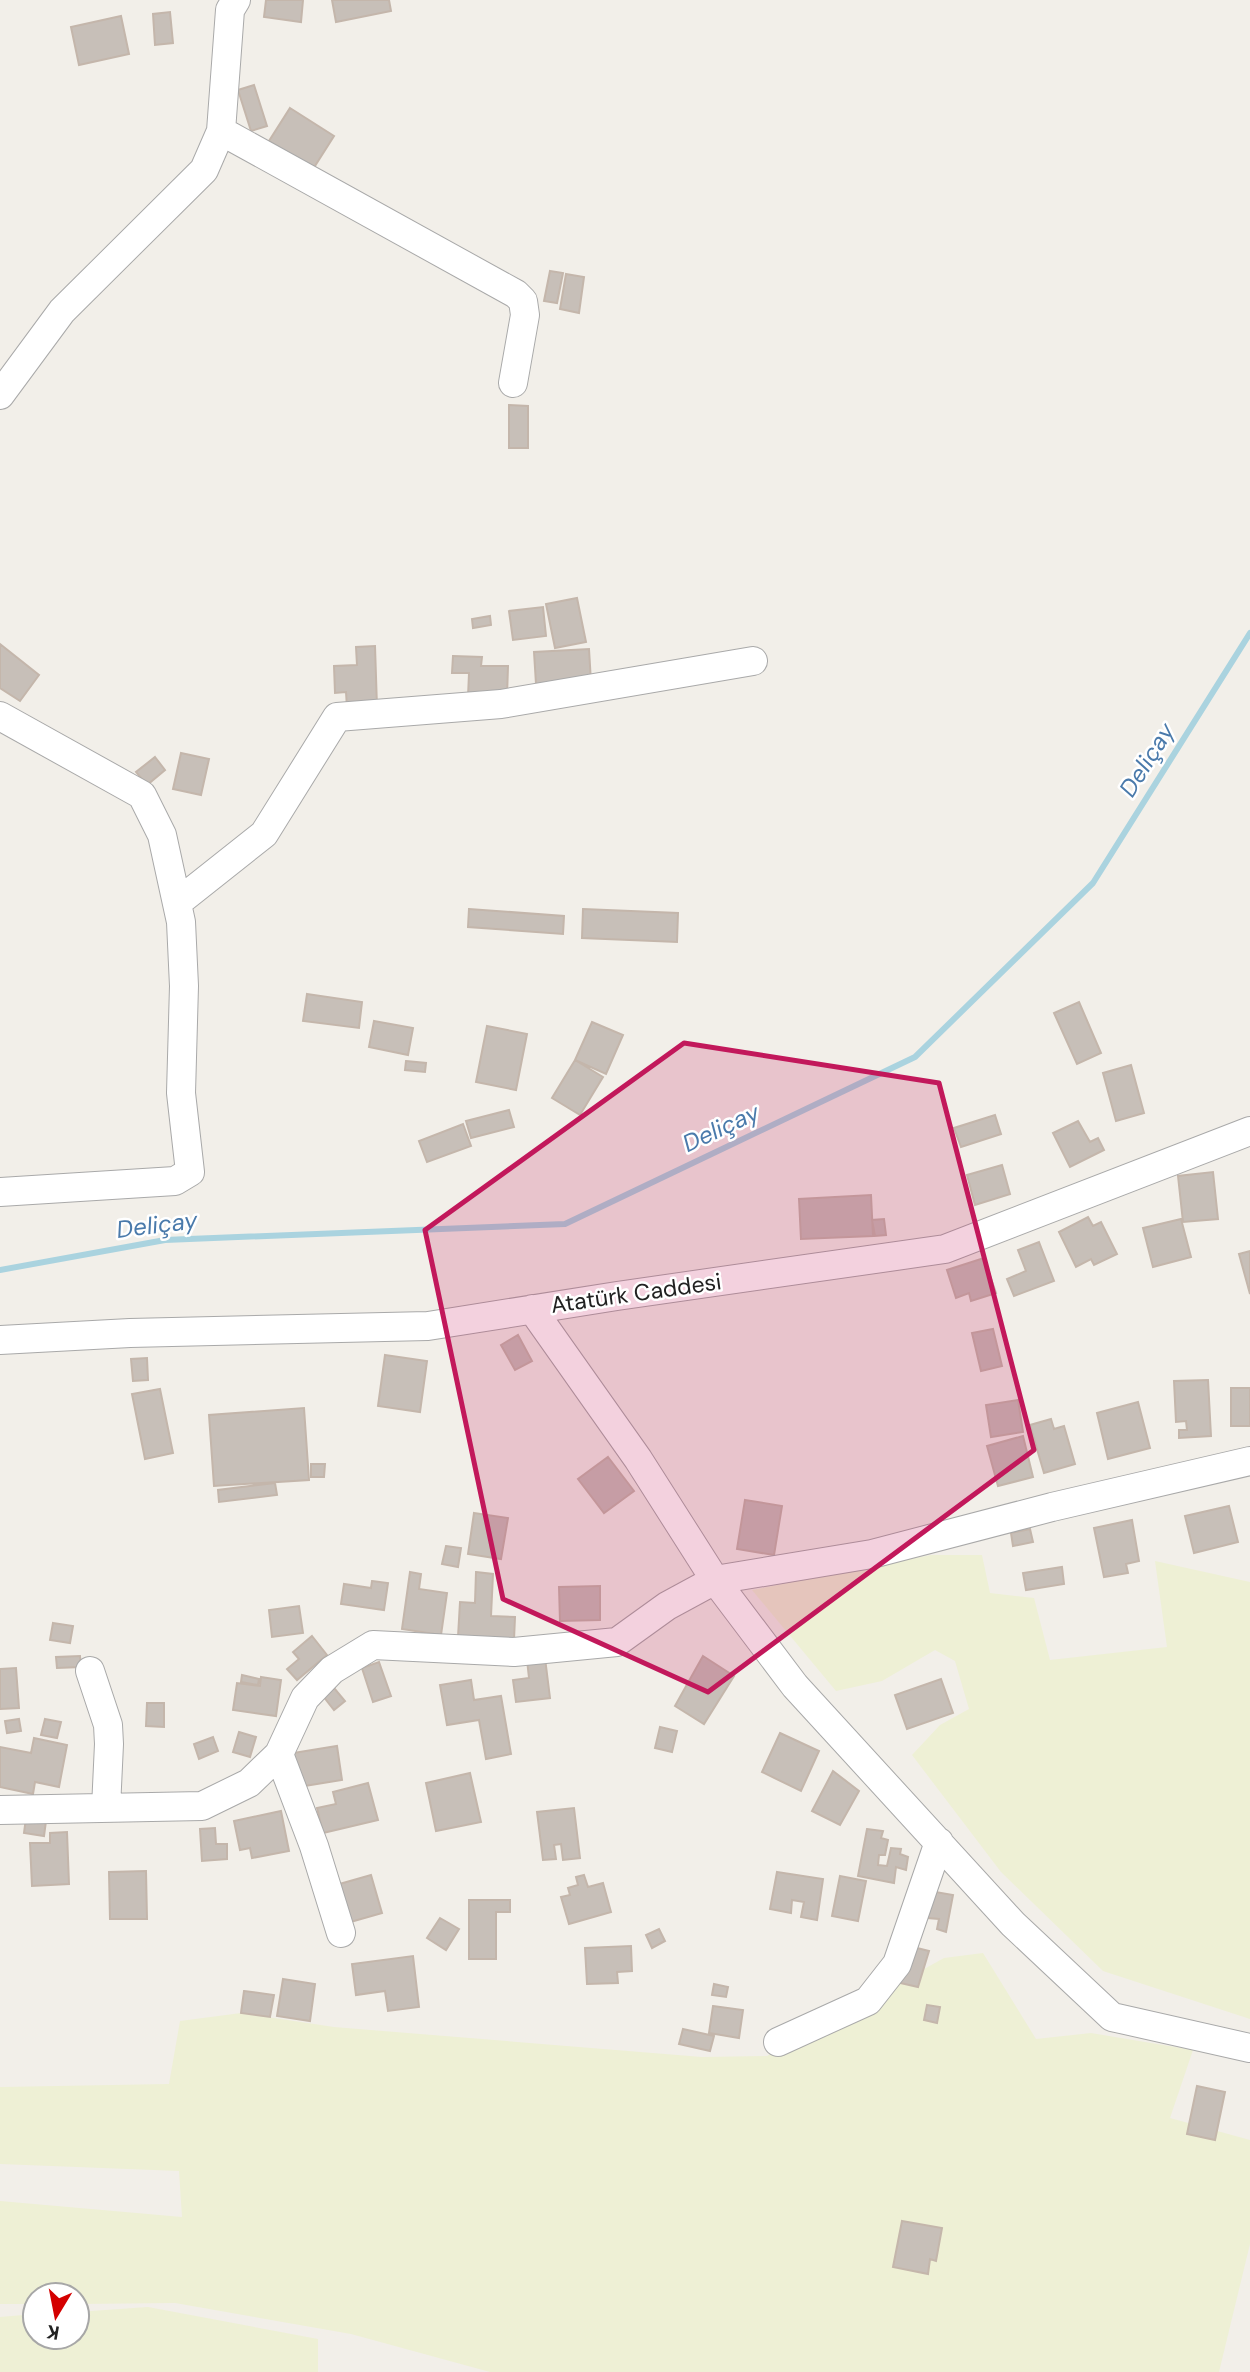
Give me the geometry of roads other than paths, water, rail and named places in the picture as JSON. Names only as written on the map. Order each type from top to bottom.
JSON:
[{"type":"street","points":[[0,395],[62,311],[204,170],[221,131],[230,10],[236,0]]},
{"type":"street","points":[[221,131],[516,294],[523,301],[525,315],[513,383]]},
{"type":"street","points":[[177,903],[264,834],[337,717],[501,704],[753,661]]},
{"type":"street","points":[[0,716],[142,794],[162,835],[181,922],[184,986],[181,1093],[190,1172],[175,1181],[0,1192]]},
{"type":"street","name":"Atatürk Caddesi","points":[[0,1340],[130,1333],[428,1326],[945,1249],[1250,1131]]},
{"type":"street","points":[[532,1309],[638,1460],[715,1580],[795,1686],[1013,1924],[1112,2017],[1250,2048]]},
{"type":"street","points":[[0,1810],[202,1806],[250,1783],[279,1754],[305,1698],[332,1670],[373,1645],[514,1652],[617,1642],[667,1606],[715,1580],[872,1554],[1052,1507],[1250,1461]]},
{"type":"street","points":[[90,1671],[108,1725],[106,1808]]},
{"type":"street","points":[[279,1754],[314,1846],[341,1933]]},
{"type":"street","points":[[778,2042],[867,2001],[897,1964],[939,1842]]},
{"type":"waterway","name":"Deliçay","points":[[0,1270],[165,1240],[565,1224],[915,1057],[1093,883],[1250,633]]}]
